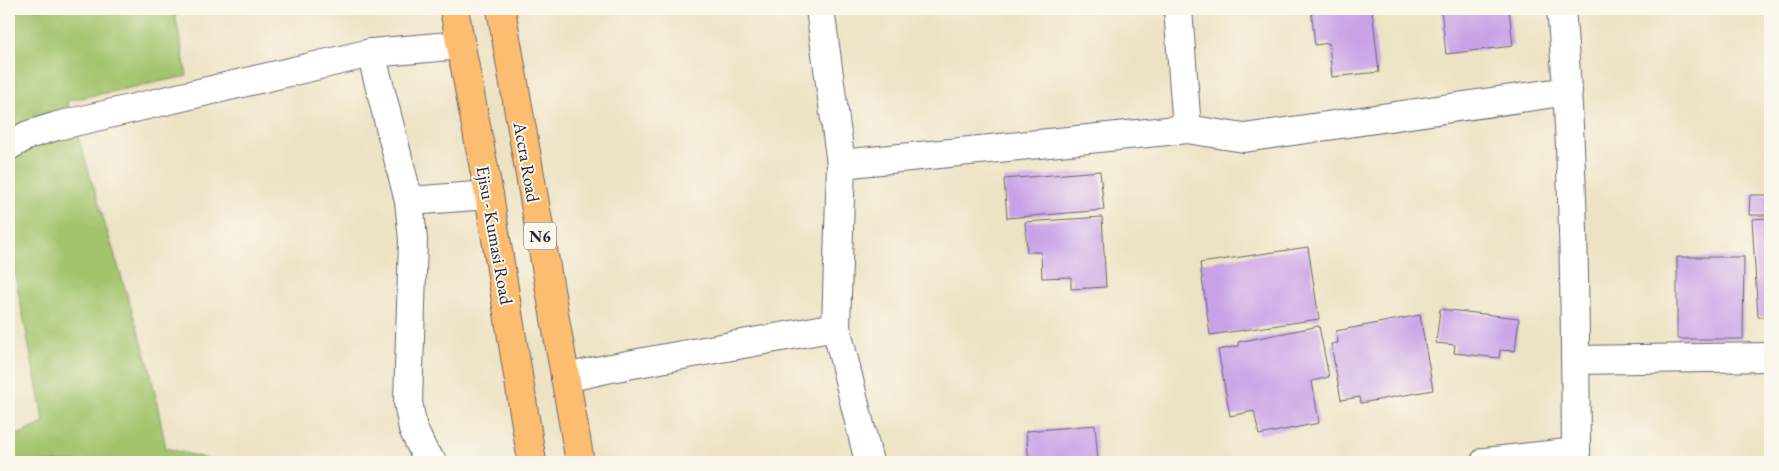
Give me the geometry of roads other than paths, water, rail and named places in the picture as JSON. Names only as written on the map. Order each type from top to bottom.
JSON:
[{"type":"highway","name":"Ejisu - Kumasi Road","points":[[454,9],[489,195],[532,462]]},
{"type":"highway","name":"Accra Road","points":[[501,9],[580,462]]},
{"type":"street","points":[[820,9],[841,164],[836,327],[869,462]]},
{"type":"street","points":[[1178,9],[1187,129]]},
{"type":"street","points":[[1485,462],[1575,457],[1575,360],[1568,91],[1561,9]]},
{"type":"street","points":[[9,146],[28,135],[57,126],[371,53],[461,45]]},
{"type":"street","points":[[371,53],[409,201],[413,240],[408,402],[413,429],[425,454],[432,462]]},
{"type":"street","points":[[841,164],[1187,129],[1244,138],[1568,91]]},
{"type":"street","points":[[409,201],[489,195]]},
{"type":"street","points":[[564,378],[836,327]]},
{"type":"street","points":[[1575,360],[1770,357]]}]
